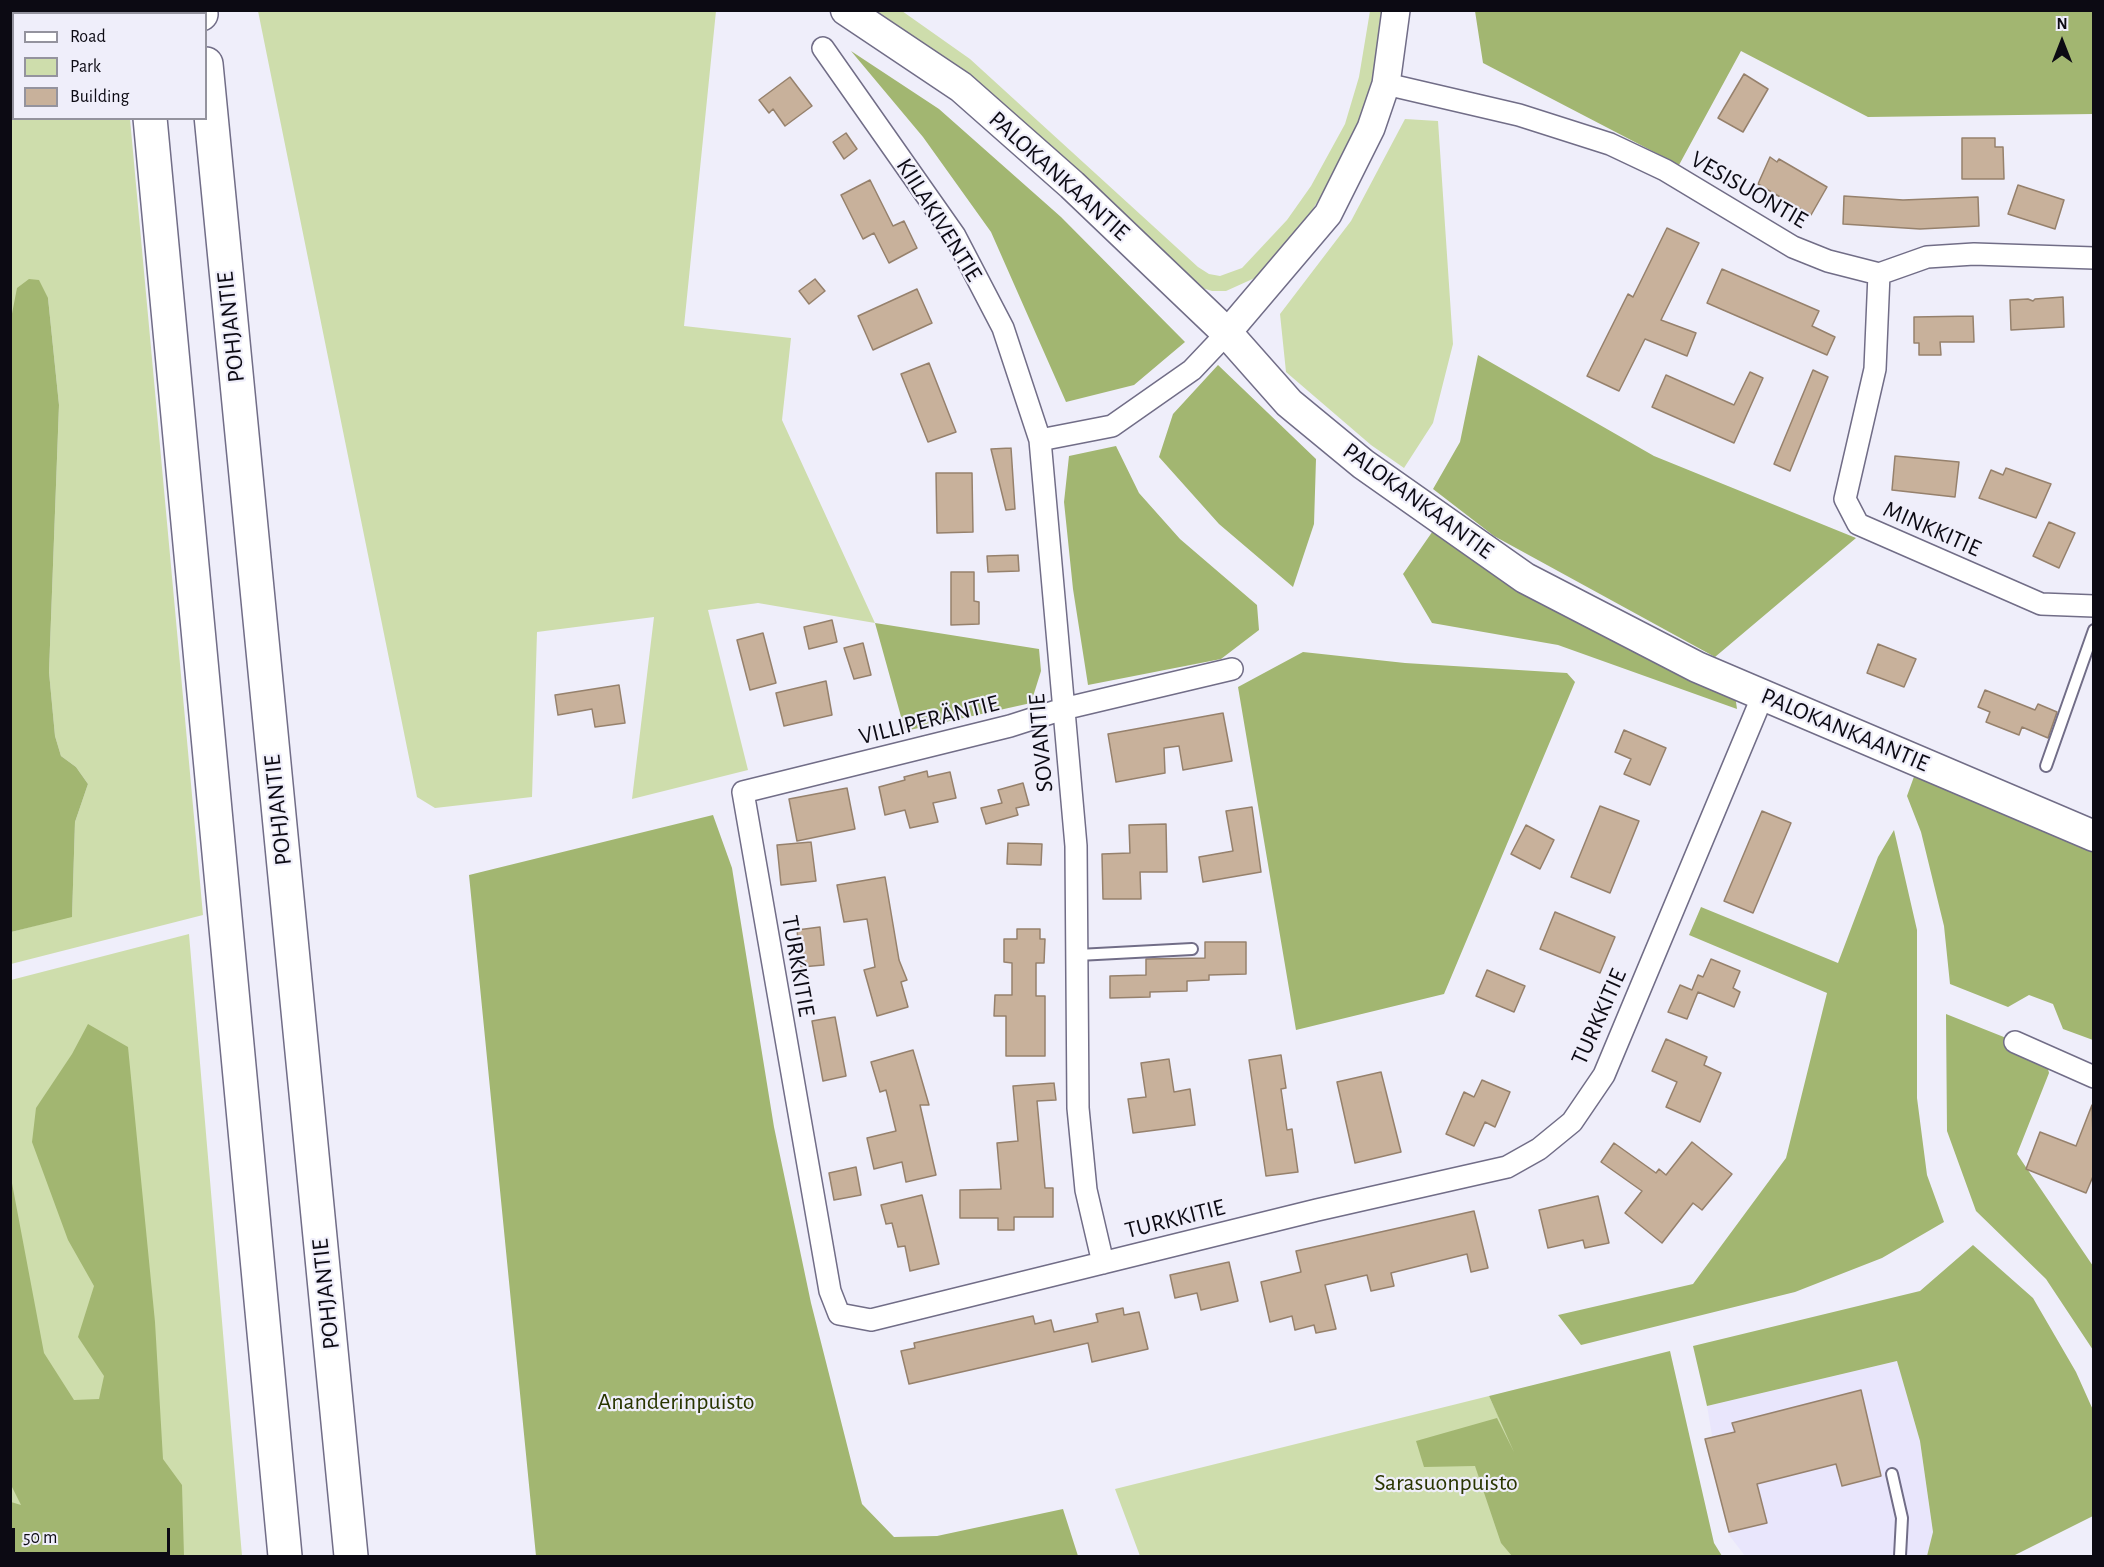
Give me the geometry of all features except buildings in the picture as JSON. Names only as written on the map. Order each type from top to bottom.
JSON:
[{"type":"highway","name":"POHJANTIE","points":[[207,74],[351,1557]]},
{"type":"highway","points":[[150,120],[285,1557]]},
{"type":"main road","name":"PALOKANKAANTIE","points":[[846,10],[961,87],[1072,185],[1227,333],[1289,403],[1363,464],[1525,578],[1697,667],[2094,836]]},
{"type":"street","points":[[1040,440],[1112,426],[1192,370],[1227,333],[1328,214],[1371,128],[1386,84],[1396,10]]},
{"type":"street","name":"KIILAKIVENTIE","points":[[823,48],[955,236],[1003,328],[1040,440]]},
{"type":"street","name":"VESISUONTIE","points":[[1386,84],[1520,115],[1610,144],[1665,170],[1793,247],[1828,261],[1879,274]]},
{"type":"street","points":[[1879,274],[1927,257],[1974,254],[2094,258]]},
{"type":"street","name":"MINKKITIE","points":[[1879,274],[1875,369],[1845,500],[1858,524],[2041,604],[2094,606]]},
{"type":"street","name":"SOVANTIE","points":[[1040,440],[1076,846],[1078,1108],[1086,1190],[1103,1263]]},
{"type":"street","name":"VILLIPERÄNTIE","points":[[743,792],[1010,726],[1063,709],[1232,669]]},
{"type":"street","name":"TURKKITIE","points":[[743,792],[830,1291],[839,1314],[871,1320],[1507,1167],[1539,1149],[1572,1122],[1604,1075],[1763,695]]},
{"type":"street","points":[[2014,1042],[2094,1077]]},
{"type":"lane","points":[[2046,766],[2094,630]]},
{"type":"lane","points":[[1078,955],[1192,949]]},
{"type":"lane","points":[[1892,1474],[1902,1518],[1900,1557]]},
{"type":"shaded area","points":[[1897,1361],[1920,1441],[1933,1532],[1927,1556],[1745,1556],[1729,1535],[1707,1406]]},
{"type":"green space","points":[[11,11],[120,11],[12,12],[12,120],[130,120],[203,915],[11,964],[11,932],[72,916],[75,822],[88,784],[76,767],[61,756],[55,736],[49,672],[59,405],[48,298],[11,324]]},
{"type":"green space","points":[[258,11],[716,11],[684,326],[791,338],[782,420],[875,623],[758,603],[708,610],[748,770],[632,799],[654,617],[537,632],[532,797],[435,808],[417,797]]},
{"type":"green space","points":[[867,11],[902,11],[970,59],[1198,267],[1209,274],[1220,276],[1242,268],[1287,220],[1311,186],[1345,124],[1359,77],[1370,11],[1383,11],[1372,80],[1357,126],[1336,172],[1301,228],[1257,277],[1226,291],[1212,291],[1199,287]]},
{"type":"green space","points":[[1475,11],[2093,11],[2093,114],[1868,117],[1741,51],[1679,165],[1483,63]]},
{"type":"green space","points":[[851,51],[939,109],[1061,217],[1185,342],[1134,385],[1066,402],[991,232],[923,137]]},
{"type":"green space","points":[[1405,119],[1438,121],[1453,344],[1433,423],[1404,468],[1371,445],[1286,372],[1280,314],[1351,221]]},
{"type":"green space","points":[[29,279],[39,280],[48,298],[59,405],[49,672],[55,736],[61,756],[76,767],[88,784],[75,822],[72,917],[11,932],[10,324],[17,288]]},
{"type":"green space","points":[[1478,355],[1654,456],[1856,538],[1715,657],[1494,536],[1433,489],[1460,442]]},
{"type":"green space","points":[[1218,365],[1316,459],[1314,524],[1293,587],[1219,524],[1159,457],[1173,414]]},
{"type":"green space","points":[[1116,446],[1139,493],[1180,539],[1257,605],[1259,630],[1221,659],[1088,685],[1073,589],[1064,502],[1069,456]]},
{"type":"green space","points":[[1437,525],[1735,695],[1737,709],[1558,645],[1432,623],[1403,574]]},
{"type":"green space","points":[[875,623],[1039,649],[1041,671],[1031,703],[905,731]]},
{"type":"green space","points":[[1303,652],[1405,663],[1567,673],[1575,682],[1444,994],[1296,1030],[1238,687]]},
{"type":"green space","points":[[1916,771],[2093,844],[2093,1040],[2063,1029],[2053,1004],[2029,995],[2008,1007],[1950,984],[1944,926],[1921,832],[1907,796]]},
{"type":"green space","name":"Ananderinpuisto","points":[[713,815],[732,868],[774,1127],[811,1303],[862,1504],[894,1537],[937,1536],[1063,1509],[1078,1556],[536,1556],[469,875]]},
{"type":"green space","points":[[1894,830],[1917,930],[1917,1098],[1927,1175],[1944,1222],[1882,1258],[1795,1292],[1581,1345],[1558,1315],[1693,1284],[1786,1158],[1827,993],[1689,935],[1701,907],[1838,963],[1878,857]]},
{"type":"green space","points":[[189,934],[242,1556],[11,1556],[11,980]]},
{"type":"green space","points":[[1946,1014],[2044,1053],[2049,1073],[2017,1154],[2093,1266],[2093,1350],[2046,1279],[1976,1211],[1947,1131]]},
{"type":"green space","points":[[88,1024],[128,1047],[155,1322],[163,1459],[182,1485],[184,1556],[11,1556],[11,1502],[21,1505],[10,1483],[11,1178],[44,1353],[74,1400],[99,1399],[104,1376],[78,1337],[94,1286],[68,1240],[32,1142],[36,1108],[72,1054]]},
{"type":"green space","points":[[1973,1245],[2033,1298],[2076,1372],[2093,1410],[2093,1516],[2013,1556],[1927,1556],[1933,1532],[1920,1441],[1897,1361],[1707,1406],[1693,1346],[1920,1291]]},
{"type":"green space","points":[[1670,1351],[1714,1543],[1722,1556],[1512,1556],[1501,1543],[1475,1466],[1424,1467],[1416,1441],[1497,1418],[1514,1452],[1489,1396]]},
{"type":"green space","name":"Sarasuonpuisto","points":[[1489,1396],[1528,1480],[1577,1556],[1140,1556],[1115,1489]]}]
